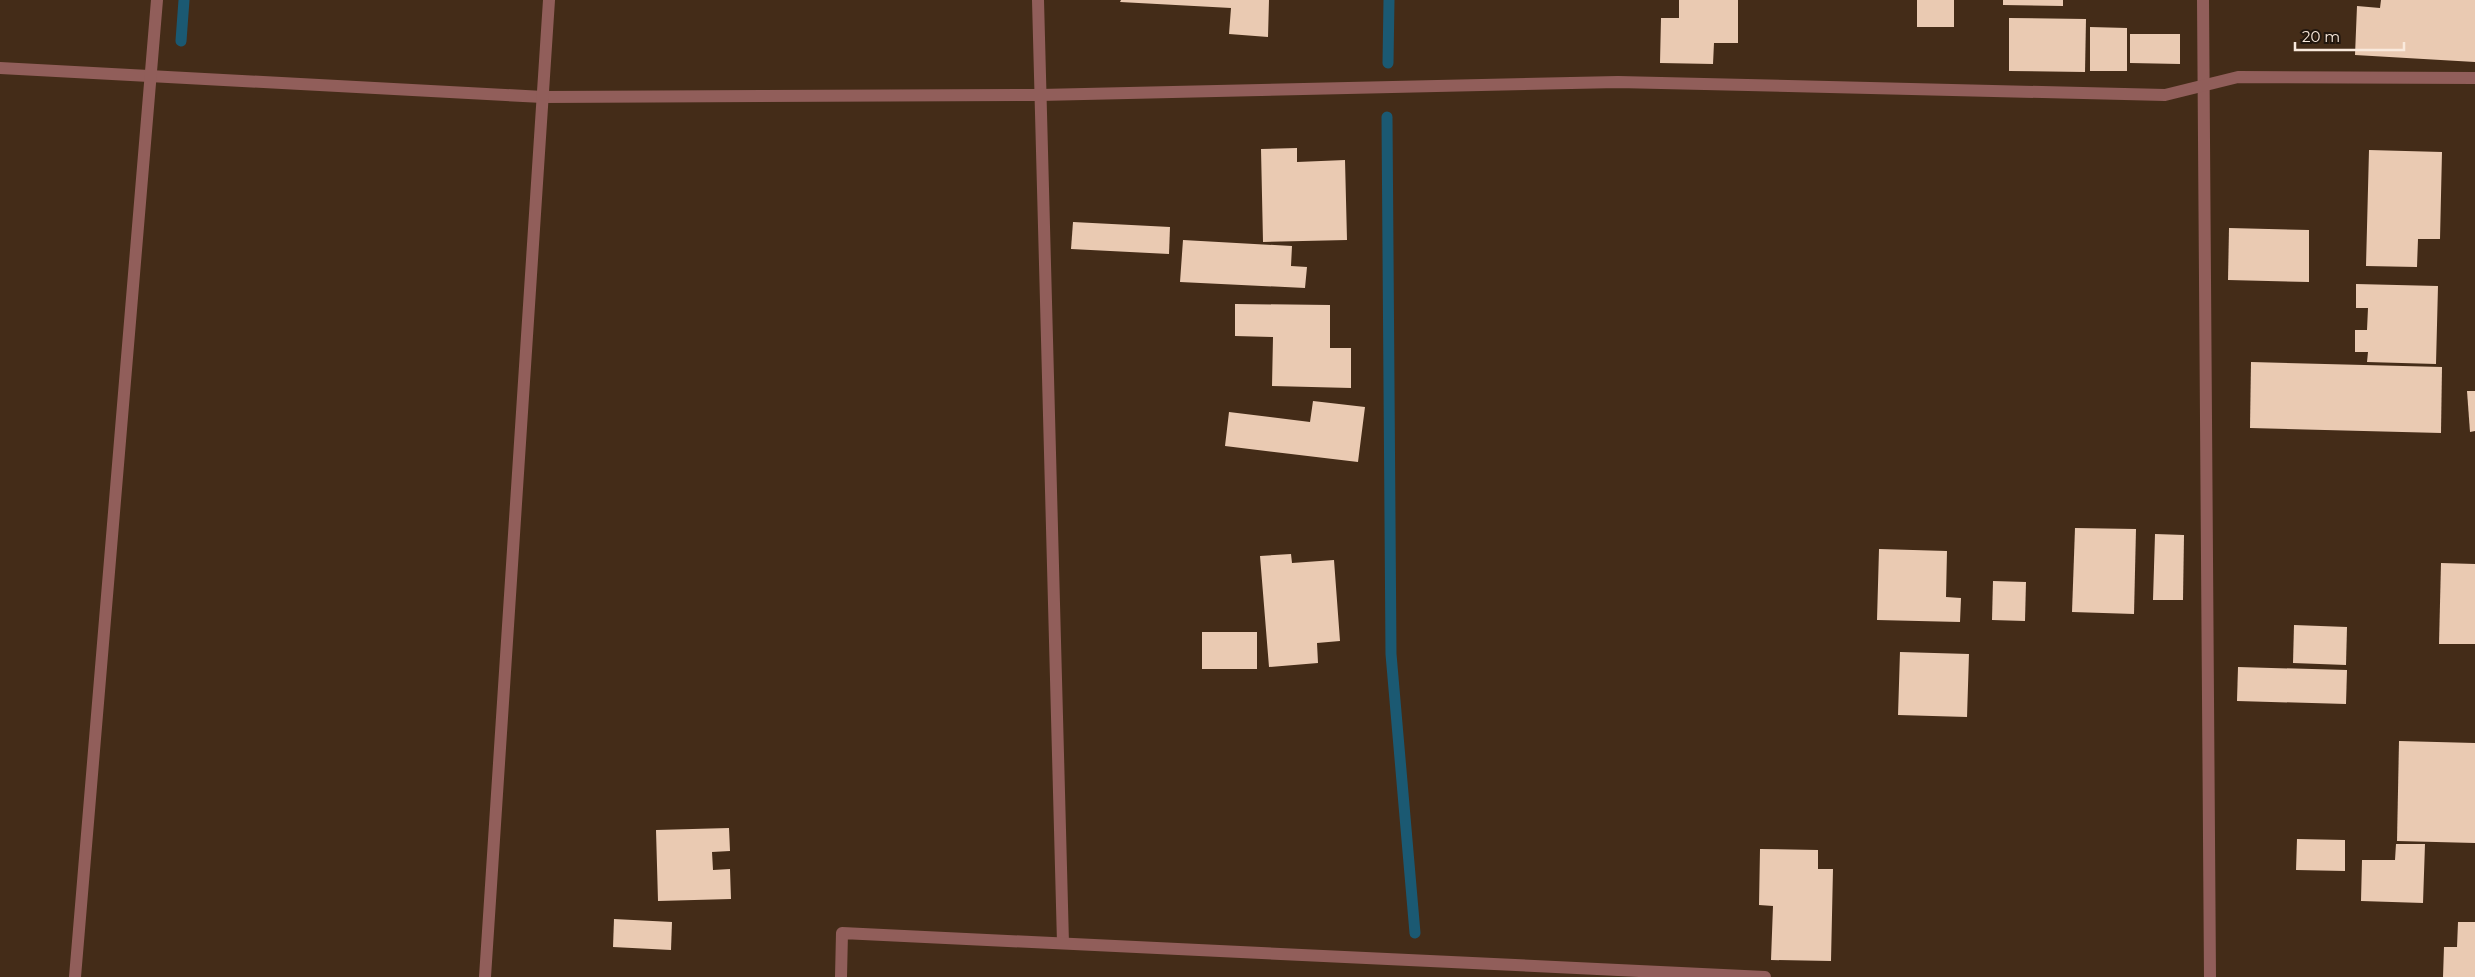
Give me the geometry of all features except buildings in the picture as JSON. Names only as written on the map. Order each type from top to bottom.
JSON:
[{"type":"street","points":[[75,977],[157,0]]},
{"type":"street","points":[[484,977],[549,0]]},
{"type":"street","points":[[1038,0],[1063,942]]},
{"type":"street","points":[[2203,0],[2210,977]]},
{"type":"street","points":[[0,68],[542,97],[1040,94],[1618,82],[2165,95],[2238,77],[2475,78]]},
{"type":"street","points":[[842,977],[842,933],[1063,942],[1766,977]]},
{"type":"waterway","points":[[181,41],[184,0]]},
{"type":"waterway","points":[[1388,63],[1389,0]]},
{"type":"waterway","points":[[1387,117],[1391,654],[1415,933]]}]
